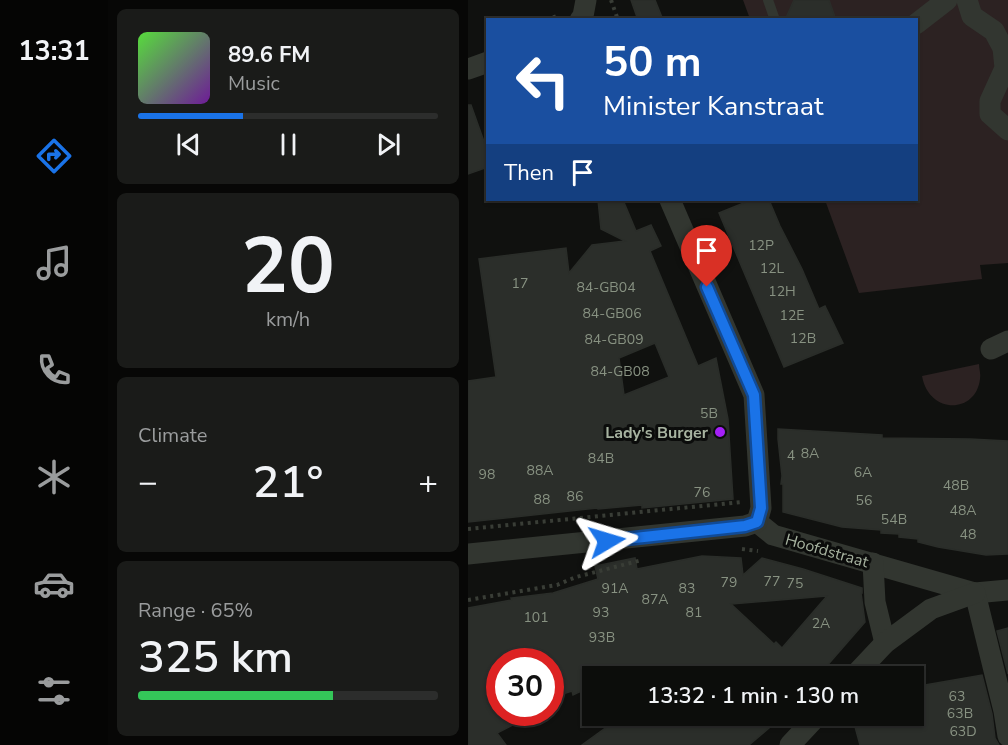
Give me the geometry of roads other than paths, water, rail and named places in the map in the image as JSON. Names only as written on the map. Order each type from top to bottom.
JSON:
[{"type":"street","points":[[582,18],[586,0]]},
{"type":"street","points":[[918,22],[947,0]]},
{"type":"street","points":[[967,0],[972,16],[994,31],[1003,48],[1005,68],[990,101],[990,114],[1008,130]]},
{"type":"street","points":[[468,69],[486,63]]},
{"type":"street","points":[[468,555],[745,526],[757,522],[761,501],[754,395],[670,201]]},
{"type":"street","name":"Hoofdstraat","points":[[757,522],[771,534],[975,593],[1008,590]]},
{"type":"street","points":[[873,563],[875,602],[885,643]]},
{"type":"street","points":[[863,666],[885,643],[931,609],[975,593],[1008,736]]},
{"type":"street","points":[[790,745],[808,726]]},
{"type":"lane","points":[[768,0],[774,18]]},
{"type":"place","name":"Lady's Burger","points":[[720,432]]}]
